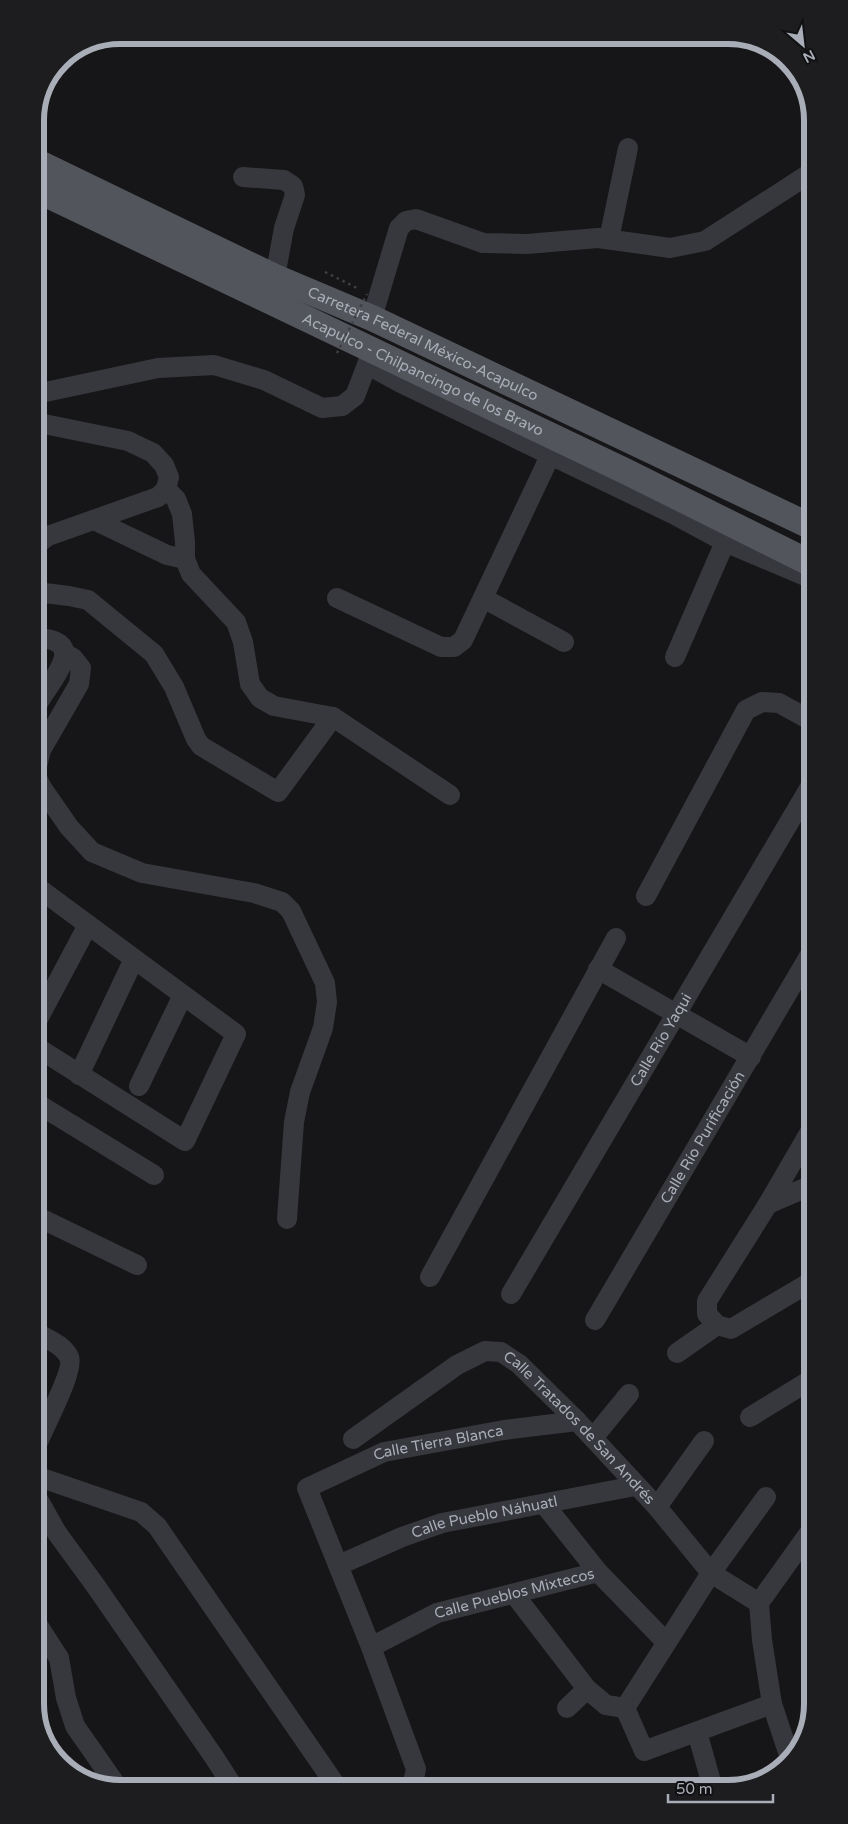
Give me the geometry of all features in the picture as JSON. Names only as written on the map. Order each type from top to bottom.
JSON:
[{"type":"main road","name":"Carretera Federal México-Acapulco","points":[[44,165],[275,276],[370,306],[804,523]]},
{"type":"main road","name":"Acapulco - Chilpancingo de los Bravo","points":[[44,194],[370,357],[625,471],[804,560]]},
{"type":"street","points":[[609,239],[628,148]]},
{"type":"street","points":[[243,176],[284,180],[293,186],[295,195],[284,228],[275,276]]},
{"type":"street","points":[[370,306],[399,228],[406,221],[416,219],[484,243],[527,244],[609,239],[670,248],[705,241],[804,177]]},
{"type":"street","points":[[44,392],[158,368],[214,365],[264,380],[322,408],[342,406],[355,396],[370,357],[550,456],[672,514],[725,542],[804,575]]},
{"type":"street","points":[[44,424],[128,441],[152,453],[164,465],[169,477],[166,489],[158,497],[44,539]]},
{"type":"street","points":[[336,598],[440,647],[454,646],[463,640],[550,456]]},
{"type":"street","points":[[166,489],[176,499],[182,514],[186,542],[185,559],[191,574],[236,622],[243,642],[250,684],[260,698],[274,706],[333,717],[450,795]]},
{"type":"street","points":[[94,520],[167,555],[185,559]]},
{"type":"street","points":[[675,657],[725,542]]},
{"type":"street","points":[[44,593],[88,600],[154,654],[174,687],[196,739],[201,746],[278,792],[333,717]]},
{"type":"street","points":[[483,598],[564,642]]},
{"type":"street","points":[[44,638],[51,638],[62,645],[65,654],[63,664],[44,694]]},
{"type":"street","points":[[44,745],[79,684],[81,668],[73,658],[65,654]]},
{"type":"street","points":[[646,896],[746,710],[762,702],[779,703],[804,717]]},
{"type":"street","points":[[44,791],[69,827],[92,852],[142,873],[254,893],[282,902],[291,911],[324,983],[328,1002],[323,1028],[300,1092],[294,1122],[286,1219]]},
{"type":"street","name":"Calle Río Yaqui","points":[[511,1294],[804,797]]},
{"type":"street","points":[[44,892],[236,1034],[185,1141],[44,1052]]},
{"type":"street","points":[[44,1008],[88,924]]},
{"type":"street","points":[[430,1277],[616,938]]},
{"type":"street","points":[[79,1075],[134,959]]},
{"type":"street","name":"Calle Río Purificación","points":[[595,1320],[804,965]]},
{"type":"street","points":[[598,969],[751,1057]]},
{"type":"street","points":[[140,1086],[183,995]]},
{"type":"street","points":[[44,1108],[154,1175]]},
{"type":"street","points":[[804,1142],[768,1204],[707,1301],[707,1314],[717,1325],[731,1329],[804,1286]]},
{"type":"street","points":[[768,1204],[804,1188]]},
{"type":"street","points":[[44,1220],[137,1265]]},
{"type":"street","points":[[677,1353],[717,1325]]},
{"type":"street","points":[[44,1337],[63,1348],[70,1359],[69,1372],[44,1429]]},
{"type":"street","name":"Calle Tratados de San Andrés","points":[[353,1439],[457,1365],[485,1351],[501,1352],[519,1364],[577,1421],[657,1507],[712,1573],[758,1603]]},
{"type":"street","points":[[750,1417],[804,1384]]},
{"type":"street","points":[[593,1438],[629,1394]]},
{"type":"street","name":"Calle Tierra Blanca","points":[[339,1565],[307,1488],[384,1452],[504,1430],[577,1421]]},
{"type":"street","points":[[657,1507],[704,1441]]},
{"type":"street","points":[[44,1479],[141,1512],[157,1526],[332,1780]]},
{"type":"street","name":"Calle Pueblo Náhuatl","points":[[339,1565],[402,1537],[442,1523],[636,1486]]},
{"type":"street","points":[[625,1708],[712,1573],[766,1498]]},
{"type":"street","points":[[544,1504],[598,1572]]},
{"type":"street","points":[[44,1510],[56,1532],[229,1780]]},
{"type":"street","points":[[788,1751],[772,1704],[758,1603],[804,1539]]},
{"type":"street","points":[[339,1565],[416,1769],[414,1780]]},
{"type":"street","name":"Calle Pueblos Mixtecos","points":[[371,1647],[438,1613],[598,1572],[666,1642]]},
{"type":"street","points":[[514,1594],[587,1689],[606,1705],[625,1708]]},
{"type":"street","points":[[44,1635],[59,1658],[66,1698],[75,1726],[113,1780]]},
{"type":"street","points":[[44,1654],[59,1658]]},
{"type":"street","points":[[567,1708],[587,1689]]},
{"type":"street","points":[[625,1708],[644,1751],[772,1704]]},
{"type":"street","points":[[697,1732],[711,1780]]},
{"type":"path","points":[[324,272],[359,289]]},
{"type":"path","points":[[337,353],[370,306]]}]
